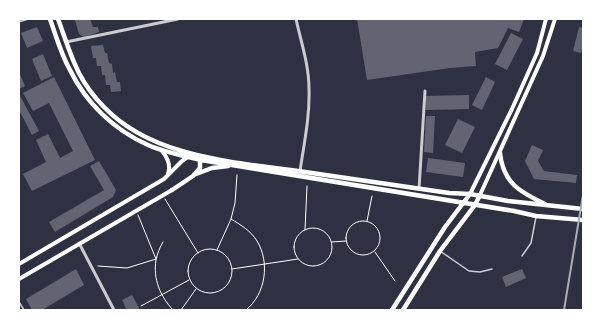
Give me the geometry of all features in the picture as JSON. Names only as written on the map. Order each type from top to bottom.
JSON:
[{"type":"main road","points":[[50,19],[69,69],[88,100],[122,131],[147,145],[162,151],[187,157],[198,156],[448,193],[480,195],[508,201],[583,209]]},
{"type":"main road","points":[[58,19],[76,68],[84,83],[94,96],[115,118],[163,145],[232,165],[536,216],[583,220]]},
{"type":"main road","points":[[392,310],[446,227],[470,194],[512,109],[537,53],[546,19]]},
{"type":"main road","points":[[403,310],[440,251],[476,205],[543,56],[555,19]]},
{"type":"main road","points":[[162,151],[167,156],[169,164],[167,176]]},
{"type":"main road","points":[[500,153],[501,163],[511,184],[521,192],[549,205]]},
{"type":"main road","points":[[19,264],[164,179],[187,157],[198,156]]},
{"type":"main road","points":[[193,176],[200,168],[198,156]]},
{"type":"main road","points":[[19,279],[172,190],[193,176],[212,168],[232,165]]},
{"type":"street","points":[[19,21],[26,19]]},
{"type":"street","points":[[66,42],[178,19]]},
{"type":"street","points":[[296,19],[308,73],[309,89],[309,106],[300,171]]},
{"type":"street","points":[[419,189],[425,91]]},
{"type":"street","points":[[79,243],[114,310]]},
{"type":"lane","points":[[522,256],[531,243],[536,216]]},
{"type":"lane","points":[[440,251],[469,271],[480,272],[492,269]]},
{"type":"lane","points":[[19,302],[24,310]]},
{"type":"path","points":[[216,251],[231,219],[235,203],[238,175]]},
{"type":"path","points":[[305,230],[306,186]]},
{"type":"path","points":[[163,195],[198,253]]},
{"type":"path","points":[[367,221],[372,196]]},
{"type":"path","points":[[138,215],[156,259]]},
{"type":"path","points":[[231,219],[245,227],[257,241],[264,258],[265,275],[260,292],[251,306],[246,310]]},
{"type":"path","points":[[362,220],[367,221],[372,223],[380,231],[380,242],[374,252],[363,255],[352,251],[346,242],[346,236],[351,225],[362,220]]},
{"type":"path","points":[[313,228],[319,229],[329,237],[331,242],[332,249],[327,261],[315,266],[303,264],[298,259],[294,248],[294,242],[297,236],[305,230],[313,228]]},
{"type":"path","points":[[162,242],[156,259],[155,278],[161,295],[173,310]]},
{"type":"path","points":[[331,242],[346,242]]},
{"type":"path","points":[[207,250],[216,251],[222,253],[227,258],[231,269],[230,279],[226,286],[220,290],[214,293],[207,293],[197,289],[190,280],[188,268],[190,262],[198,253],[207,250]]},
{"type":"path","points":[[374,252],[395,281]]},
{"type":"path","points":[[98,266],[127,268],[156,259]]},
{"type":"path","points":[[231,269],[298,259]]},
{"type":"path","points":[[141,306],[190,280]]},
{"type":"path","points":[[181,310],[197,289]]},
{"type":"building","points":[[90,19],[93,27],[98,27],[99,32],[84,37],[79,34],[75,20]]},
{"type":"building","points":[[357,19],[524,19],[519,32],[508,28],[498,48],[475,52],[476,66],[450,68],[367,80]]},
{"type":"building","points":[[37,27],[43,41],[27,48],[21,33]]},
{"type":"building","points":[[579,27],[583,28],[583,46],[581,53],[573,51]]},
{"type":"building","points":[[511,33],[523,39],[507,70],[495,64]]},
{"type":"building","points":[[103,45],[105,53],[107,53],[109,63],[112,64],[113,73],[115,72],[117,82],[120,82],[121,91],[111,92],[110,85],[106,85],[105,75],[102,75],[101,66],[97,66],[96,58],[93,58],[91,46]]},
{"type":"building","points":[[43,54],[52,76],[41,81],[32,59]]},
{"type":"building","points":[[19,72],[25,86],[19,89]]},
{"type":"building","points":[[54,77],[95,160],[32,191],[23,174],[46,162],[36,140],[48,134],[60,158],[73,151],[49,103],[33,111],[23,93]]},
{"type":"building","points":[[486,77],[495,82],[482,110],[472,105]]},
{"type":"building","points":[[19,94],[39,131],[32,135],[19,110]]},
{"type":"building","points":[[469,95],[469,109],[426,110],[425,96]]},
{"type":"building","points":[[426,116],[435,116],[433,153],[424,152]]},
{"type":"building","points":[[458,119],[475,127],[462,153],[445,145]]},
{"type":"building","points":[[532,145],[543,150],[538,161],[544,171],[577,175],[576,183],[534,179],[525,161]]},
{"type":"building","points":[[428,158],[465,163],[463,177],[426,172]]},
{"type":"building","points":[[99,161],[116,190],[113,197],[55,232],[49,222],[104,190],[90,166]]},
{"type":"building","points":[[76,269],[84,285],[42,310],[32,310],[26,299]]},
{"type":"building","points":[[522,269],[526,278],[506,287],[502,277]]},
{"type":"building","points":[[132,295],[140,310],[127,310],[122,300]]},
{"type":"railway","points":[[564,310],[583,195]]}]
